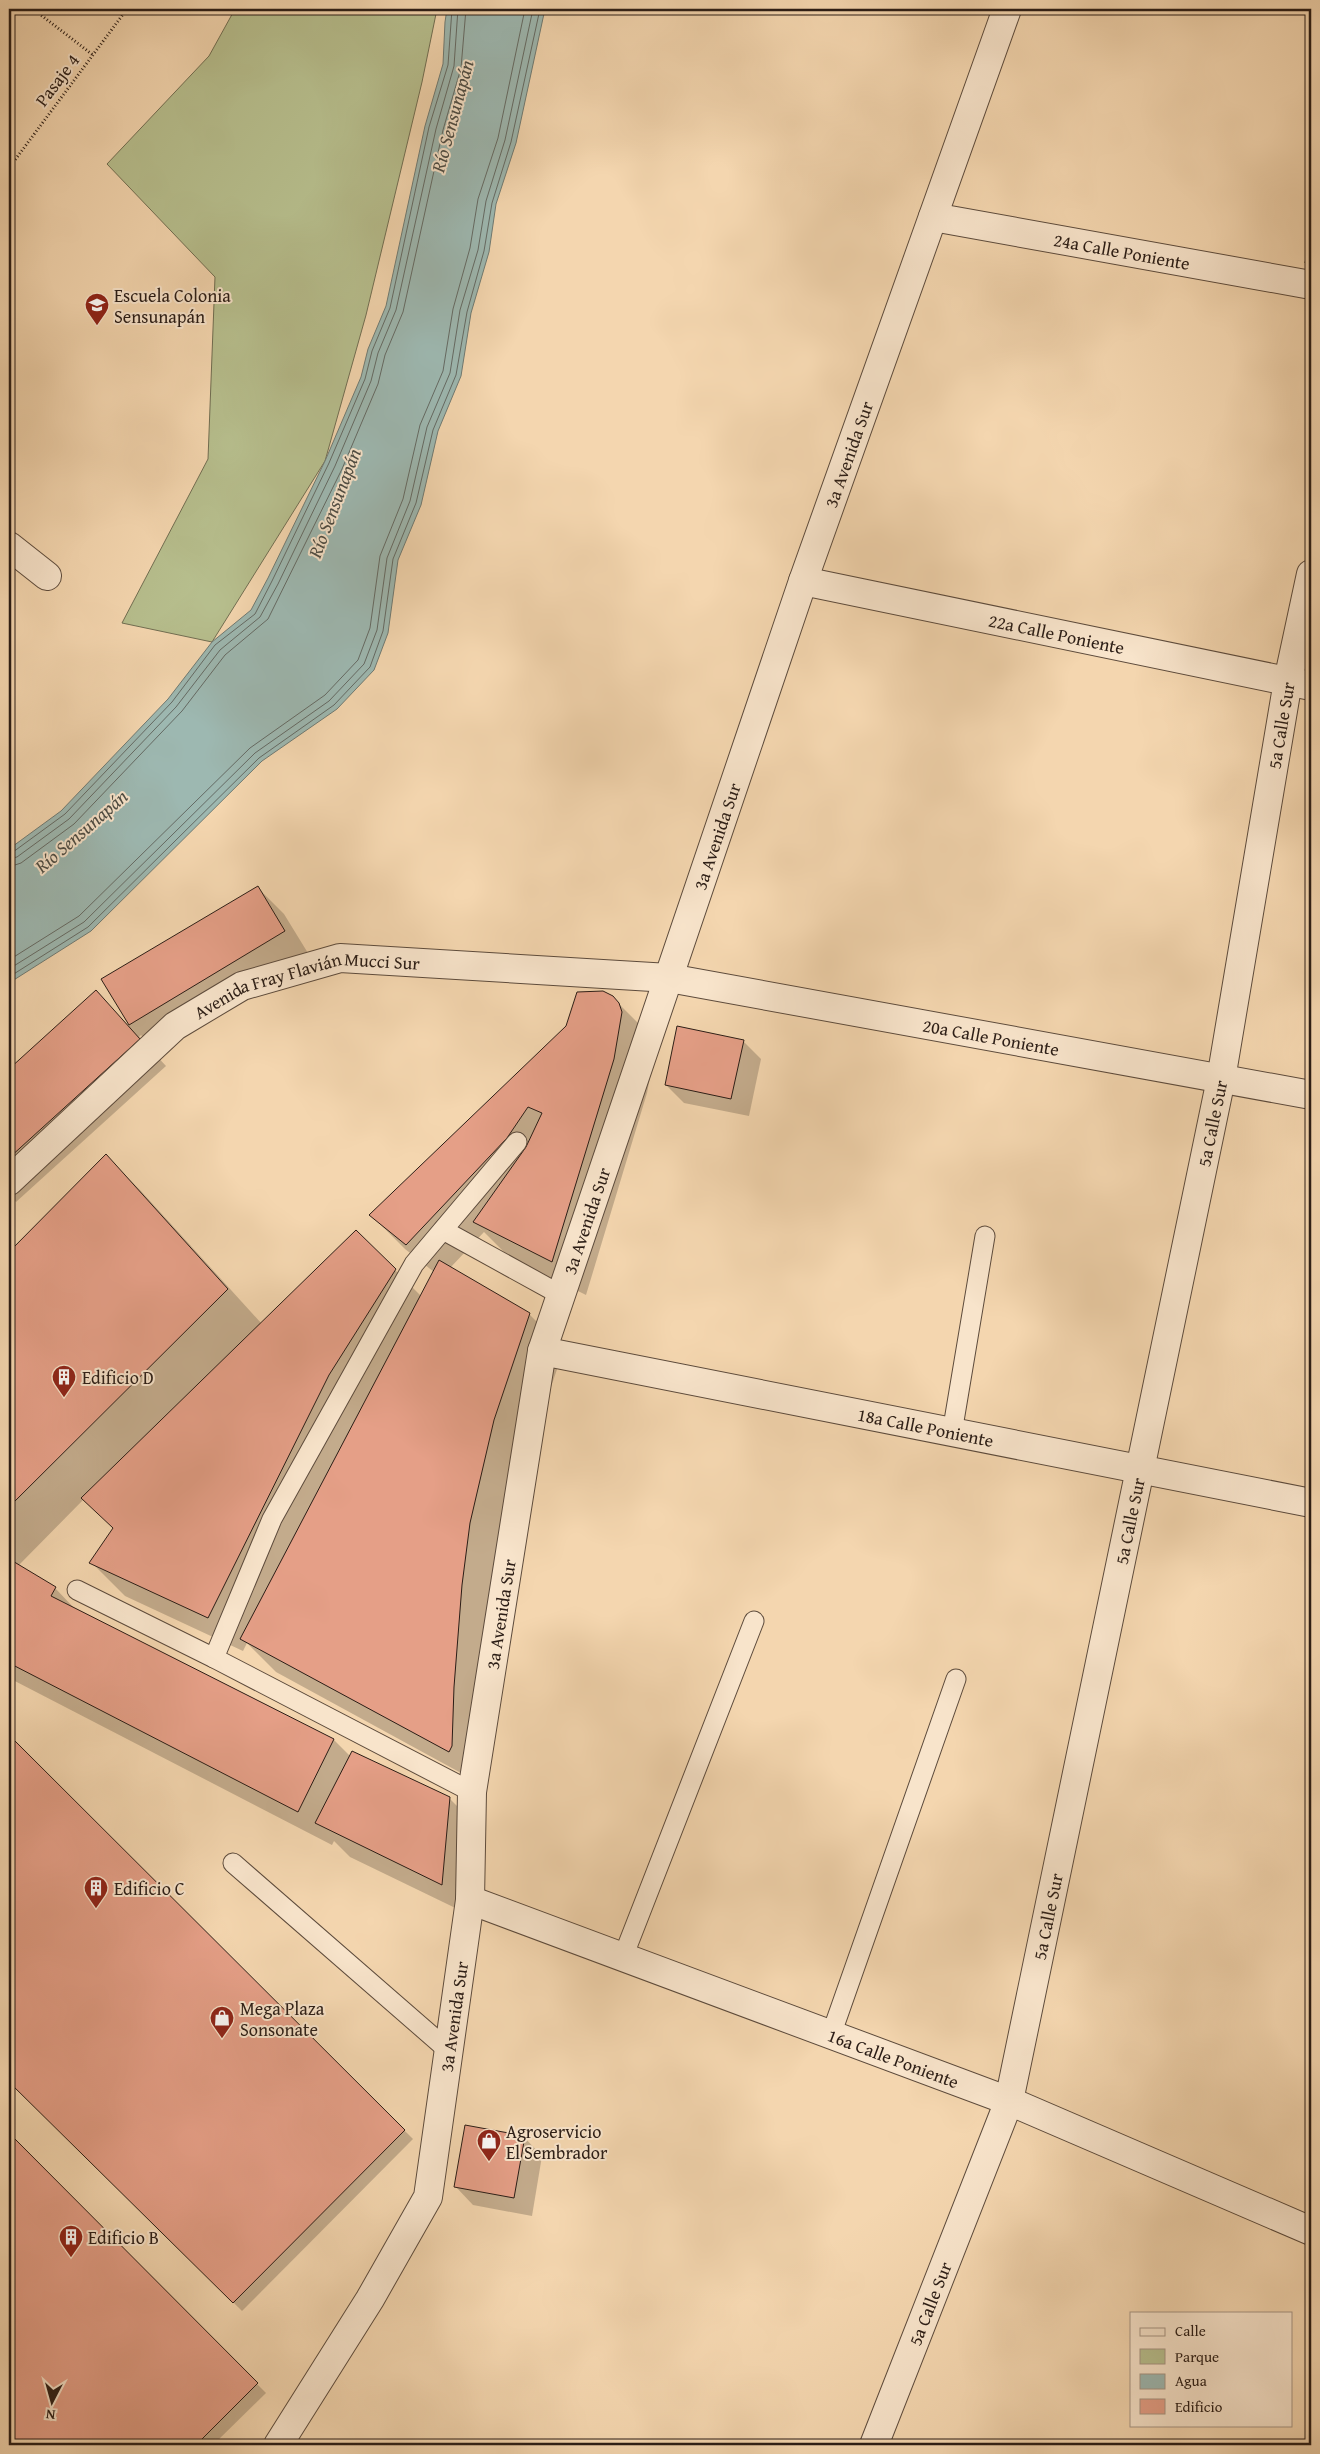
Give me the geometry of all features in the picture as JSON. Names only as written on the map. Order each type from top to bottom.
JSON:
[{"type":"street","name":"3a Avenida Sur","points":[[278,2445],[370,2299],[428,2197],[470,1900],[472,1792],[542,1351],[803,581],[1007,9]]},
{"type":"street","name":"24a Calle Poniente","points":[[933,217],[1311,285]]},
{"type":"street","points":[[9,546],[47,576]]},
{"type":"street","name":"5a Calle Sur","points":[[874,2445],[1009,2101],[1141,1471],[1300,684],[1311,574]]},
{"type":"street","name":"22a Calle Poniente","points":[[803,581],[1300,684]]},
{"type":"street","name":"Avenida Fray Flavián Mucci Sur","points":[[9,1181],[175,1026],[242,986],[340,958],[669,978]]},
{"type":"street","name":"20a Calle Poniente","points":[[669,978],[1311,1095]]},
{"type":"street","name":"18a Calle Poniente","points":[[542,1351],[1141,1471],[1311,1503]]},
{"type":"street","name":"16a Calle Poniente","points":[[470,1900],[1009,2101],[1311,2231]]},
{"type":"lane","points":[[214,1658],[272,1519],[414,1264],[517,1142]]},
{"type":"lane","points":[[443,1230],[561,1295]]},
{"type":"lane","points":[[952,1433],[985,1236]]},
{"type":"lane","points":[[77,1590],[214,1658],[472,1792]]},
{"type":"lane","points":[[623,1957],[754,1621]]},
{"type":"lane","points":[[831,2034],[956,1679]]},
{"type":"lane","points":[[233,1864],[449,2051]]},
{"type":"path","points":[[33,9],[93,55]]},
{"type":"path","name":"Pasaje 4","points":[[9,168],[127,9]]},
{"type":"green space","points":[[235,9],[437,9],[422,82],[366,315],[325,461],[212,642],[122,623],[208,459],[215,277],[107,164],[209,56]]},
{"type":"water","name":"Río Sensunapán","points":[[447,9],[545,9],[516,143],[496,204],[489,252],[471,313],[461,376],[438,431],[421,505],[398,560],[388,633],[374,670],[337,709],[262,761],[91,931],[9,983],[9,849],[61,811],[168,699],[212,642],[251,610],[325,461],[361,377],[368,349],[386,306],[425,126],[443,64]]},
{"type":"building","points":[[1311,228],[1311,264],[1305,263]]},
{"type":"building","points":[[258,886],[285,931],[129,1025],[101,979]]},
{"type":"building","points":[[96,990],[140,1039],[9,1158],[9,1069]]},
{"type":"building","points":[[603,991],[613,996],[619,1003],[622,1012],[614,1059],[552,1262],[473,1222],[526,1147],[542,1113],[528,1107],[507,1138],[406,1245],[369,1215],[566,1026],[577,992]]},
{"type":"building","points":[[677,1026],[744,1040],[731,1099],[665,1085]]},
{"type":"building","name":"Edificio D","points":[[106,1154],[228,1289],[9,1507],[9,1252]]},
{"type":"building","points":[[356,1230],[396,1269],[329,1375],[208,1618],[89,1563],[113,1528],[81,1498]]},
{"type":"building","points":[[439,1260],[530,1313],[494,1420],[470,1523],[462,1585],[454,1687],[452,1746],[449,1752],[240,1639]]},
{"type":"building","points":[[11,1560],[56,1587],[51,1596],[334,1739],[298,1812],[9,1663],[9,1563]]},
{"type":"building","name":"Edificio C","points":[[9,1735],[405,2130],[233,2303],[9,2082]]},
{"type":"building","points":[[352,1751],[450,1797],[442,1885],[315,1823]]},
{"type":"building","name":"Agroservicio El Sembrador","points":[[465,2125],[525,2136],[514,2198],[454,2187]]},
{"type":"building","name":"Edificio B","points":[[9,2133],[258,2383],[196,2445],[9,2445]]},
{"type":"place","name":"Escuela Colonia Sensunapán","points":[[97,326]]},
{"type":"place","name":"Edificio D","points":[[64,1398]]},
{"type":"place","name":"Edificio C","points":[[96,1909]]},
{"type":"place","name":"Mega Plaza Sonsonate","points":[[222,2039]]},
{"type":"place","name":"Agroservicio El Sembrador","points":[[489,2162]]},
{"type":"place","name":"Edificio B","points":[[71,2258]]}]
